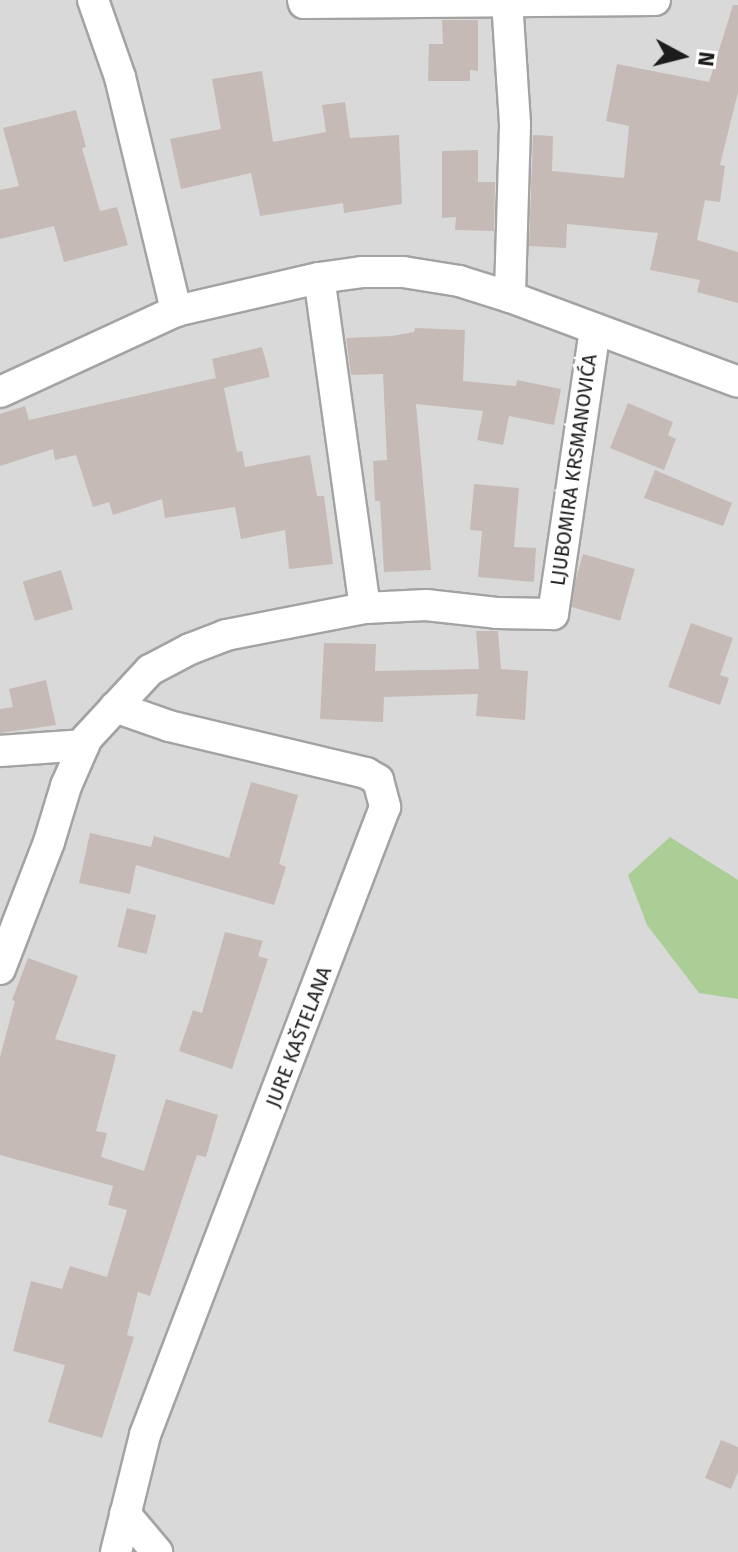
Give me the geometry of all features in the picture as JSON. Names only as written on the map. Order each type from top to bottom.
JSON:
[{"type":"street","points":[[93,0],[120,77],[176,311]]},
{"type":"street","points":[[303,0],[304,3],[655,0]]},
{"type":"street","points":[[507,0],[515,125],[510,297]]},
{"type":"street","name":"LJUBOMIRA KRSMANOVIĆA","points":[[0,392],[176,311],[319,278],[403,272],[459,281],[510,297],[738,382]]},
{"type":"street","points":[[319,278],[365,608]]},
{"type":"street","name":"LJUBOMIRA KRSMANOVIĆA","points":[[0,969],[84,745],[150,670],[226,635],[365,608],[426,605],[553,614],[595,329]]},
{"type":"street","name":"JURE KAŠTELANA","points":[[115,707],[169,726],[366,773],[378,780],[385,807],[145,1435],[116,1552]]},
{"type":"street","points":[[0,751],[84,745]]},
{"type":"street","points":[[125,1514],[157,1552]]},
{"type":"shaded area","points":[[0,0],[738,0],[738,1552],[0,1552]]},
{"type":"green space","points":[[670,837],[738,880],[738,999],[699,993],[647,925],[628,875]]},
{"type":"building","points":[[733,5],[738,5],[738,92],[720,165],[725,166],[720,202],[705,200],[697,240],[738,252],[738,303],[697,292],[700,280],[650,270],[658,233],[567,224],[566,248],[529,246],[533,135],[553,136],[552,171],[624,178],[629,126],[606,121],[617,64],[709,82]]},
{"type":"building","points":[[442,20],[478,20],[478,71],[470,70],[470,81],[428,81],[429,44],[443,44]]},
{"type":"building","points":[[262,71],[273,142],[326,132],[322,105],[345,102],[350,138],[399,135],[402,204],[344,213],[343,203],[260,216],[251,173],[181,189],[170,139],[221,129],[212,79]]},
{"type":"building","points":[[76,110],[86,147],[82,148],[100,211],[117,207],[128,245],[64,262],[54,226],[0,239],[0,190],[19,186],[3,128]]},
{"type":"building","points":[[478,150],[478,182],[495,182],[494,231],[455,230],[456,217],[442,218],[442,151]]},
{"type":"building","points":[[415,328],[465,330],[463,381],[516,386],[517,380],[561,389],[554,425],[509,416],[503,445],[477,440],[483,411],[416,404],[431,570],[384,572],[380,501],[375,501],[373,461],[387,460],[383,374],[351,375],[346,338],[392,336],[414,332]]},
{"type":"building","points":[[262,347],[270,377],[224,388],[237,452],[242,451],[245,467],[310,455],[317,496],[324,496],[333,564],[289,569],[285,530],[241,539],[235,507],[165,518],[162,499],[113,515],[109,502],[93,507],[76,455],[55,460],[53,449],[0,466],[0,414],[25,406],[29,420],[216,378],[212,359]]},
{"type":"building","points":[[628,403],[673,422],[668,435],[676,439],[664,470],[610,448]]},
{"type":"building","points":[[655,470],[732,503],[723,526],[644,498]]},
{"type":"building","points":[[474,484],[519,488],[514,547],[536,548],[534,582],[478,577],[482,531],[470,530]]},
{"type":"building","points":[[583,554],[635,569],[620,621],[568,606]]},
{"type":"building","points":[[61,570],[73,609],[35,621],[23,582]]},
{"type":"building","points":[[691,623],[733,638],[720,675],[729,678],[720,705],[668,687]]},
{"type":"building","points":[[476,631],[498,631],[501,669],[528,671],[525,720],[476,716],[478,694],[384,697],[383,722],[320,719],[324,643],[376,644],[375,671],[479,669]]},
{"type":"building","points":[[46,680],[56,725],[0,733],[0,709],[13,707],[9,689]]},
{"type":"building","points":[[251,782],[298,795],[279,864],[286,867],[274,905],[136,865],[130,894],[79,883],[90,833],[151,847],[154,836],[229,858]]},
{"type":"building","points":[[127,908],[156,915],[146,954],[117,947]]},
{"type":"building","points":[[225,932],[263,941],[258,956],[268,959],[232,1069],[179,1051],[193,1010],[202,1013]]},
{"type":"building","points":[[28,958],[78,976],[55,1039],[116,1055],[96,1131],[107,1133],[101,1157],[144,1171],[166,1099],[218,1115],[206,1157],[197,1155],[150,1296],[138,1292],[127,1335],[134,1337],[102,1438],[48,1422],[65,1365],[13,1351],[31,1281],[62,1289],[70,1266],[107,1277],[127,1210],[108,1205],[113,1186],[0,1155],[0,1057],[15,1001],[12,1000]]},
{"type":"building","points":[[721,1440],[738,1447],[738,1472],[731,1489],[705,1478]]}]
